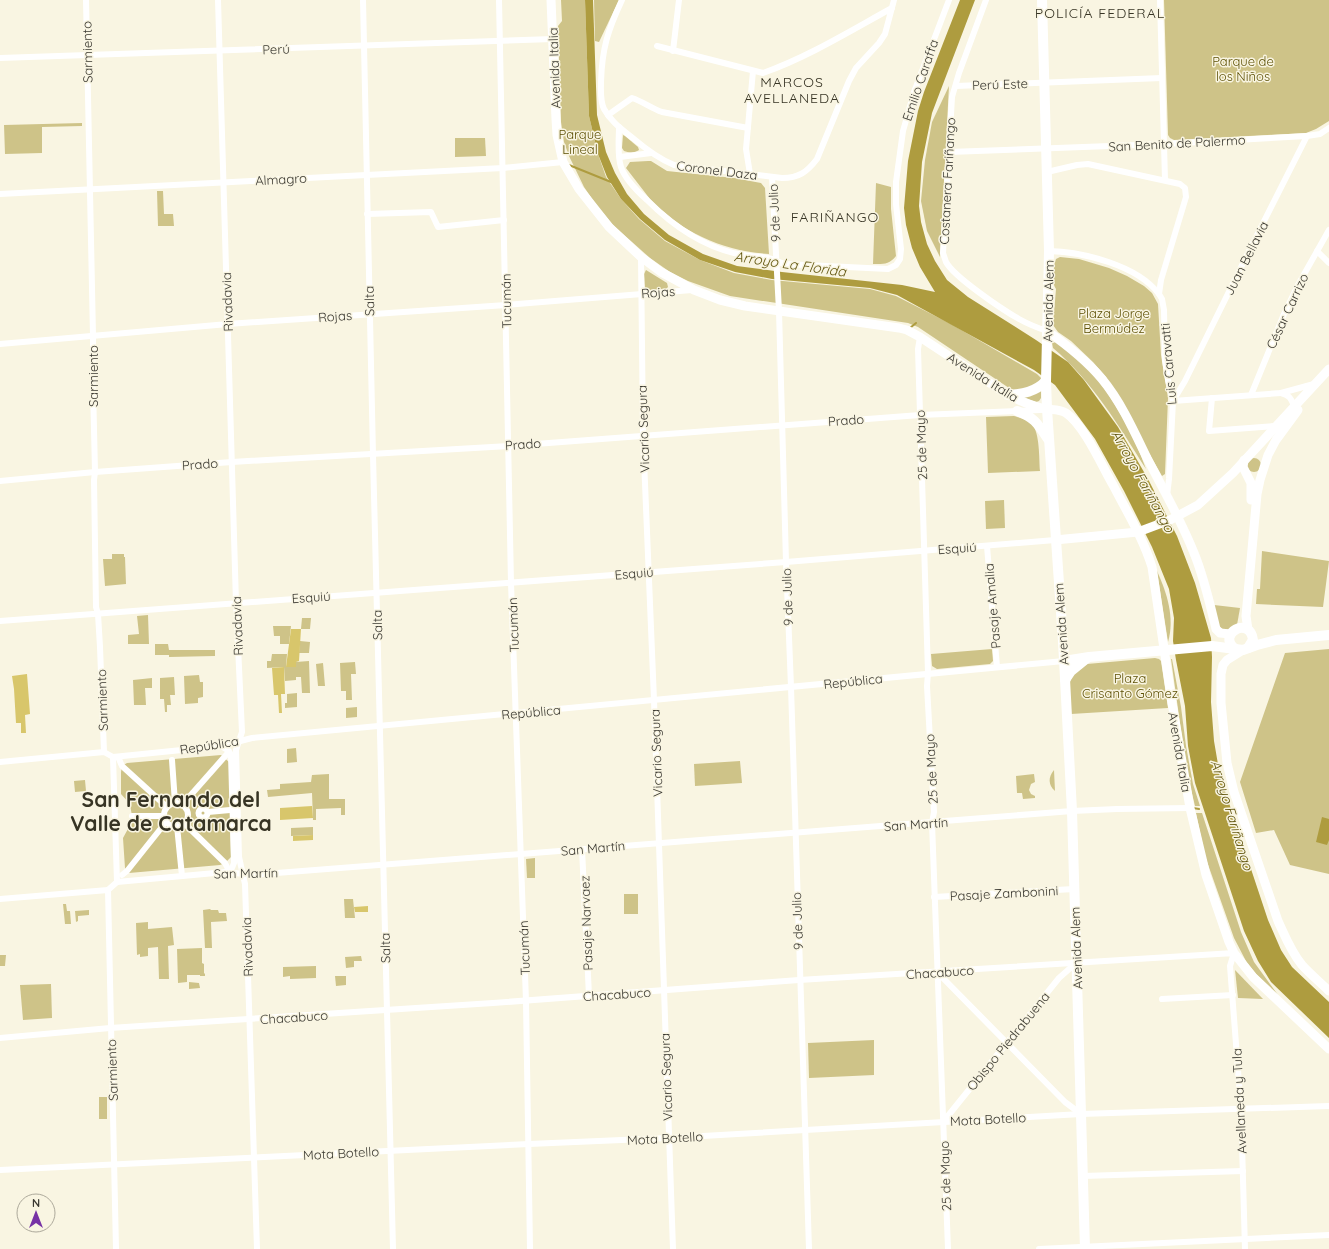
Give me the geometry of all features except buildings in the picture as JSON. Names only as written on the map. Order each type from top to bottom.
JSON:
[{"type":"main road","name":"Avenida Italia","points":[[551,0],[557,135],[563,162],[579,189],[593,208],[609,227],[641,257],[661,272],[694,290],[720,300],[745,306],[908,330],[1008,395],[1023,402],[1047,409],[1065,412],[1077,424],[1092,446],[1141,531],[1152,567],[1168,650],[1183,770],[1190,808],[1208,882],[1229,942],[1234,953],[1253,977],[1329,1049]]},
{"type":"main road","name":"Avenida Alem","points":[[1042,0],[1049,251],[1046,381],[1048,439],[1063,641],[1072,812],[1085,1248]]},
{"type":"main road","name":"Costanera Fariñango","points":[[1047,331],[1068,345],[1090,365],[1102,380],[1130,425],[1167,496],[1174,518],[1195,554],[1207,592],[1216,629],[1220,633],[1232,633]]},
{"type":"main road","name":"Esquiú","points":[[1055,540],[1141,531],[1174,518],[1198,505],[1233,473],[1246,457],[1329,369]]},
{"type":"main road","points":[[1329,377],[1283,428],[1268,455],[1257,494],[1246,616],[1249,631],[1253,640],[1227,660],[1223,665],[1221,674],[1221,703],[1224,742],[1230,778],[1278,921],[1292,950],[1302,965],[1329,991]]},
{"type":"main road","points":[[1008,395],[1034,391],[1041,387],[1046,381]]},
{"type":"main road","points":[[1016,411],[1027,414],[1034,419],[1048,439]]},
{"type":"main road","points":[[1242,649],[1230,643],[1232,633],[1241,621],[1252,494],[1251,483],[1243,467],[1246,457],[1256,454],[1260,456],[1264,462],[1264,469],[1257,476],[1247,474]]},
{"type":"main road","points":[[1212,646],[1242,628],[1262,638],[1276,640]]},
{"type":"main road","points":[[1064,661],[1089,657],[1212,646],[1242,649],[1276,640],[1329,635]]},
{"type":"main road","points":[[1063,641],[1070,650],[1089,657]]},
{"type":"main road","points":[[1065,680],[1078,665],[1089,657]]},
{"type":"street","name":"Sarmiento","points":[[86,0],[93,336],[96,607],[98,614],[104,752]]},
{"type":"street","name":"Rivadavia","points":[[218,0],[236,603],[242,732],[236,750],[239,857],[245,884],[257,1249]]},
{"type":"street","name":"Salta","points":[[363,0],[393,1249]]},
{"type":"street","name":"Tucumán","points":[[499,0],[511,583],[517,714],[526,1001],[530,1249]]},
{"type":"street","name":"Coronel Daza","points":[[622,0],[604,46],[601,90],[603,107],[619,127],[651,153],[663,161],[674,165],[772,177]]},
{"type":"street","points":[[673,51],[679,0]]},
{"type":"street","name":"9 de Julio","points":[[809,1249],[799,980],[778,282],[772,177],[790,178],[801,174],[809,170],[817,159],[849,81],[856,68],[879,43],[885,34],[894,0]]},
{"type":"street","name":"Emilio Caraffa","points":[[619,127],[620,166],[624,175],[658,212],[676,227],[698,240],[713,247],[744,256],[770,258],[785,264],[876,269],[888,268],[896,265],[900,259],[901,249],[896,204],[896,182],[903,131],[914,92],[949,0]]},
{"type":"street","name":"Costanera Fariñango","points":[[986,0],[952,97],[943,253],[950,267],[975,289],[1018,318],[1047,331]]},
{"type":"street","points":[[1047,172],[1088,164],[1165,180],[1160,0]]},
{"type":"street","points":[[657,46],[763,73],[779,67],[826,44],[892,8]]},
{"type":"street","name":"Perú","points":[[0,58],[553,39]]},
{"type":"street","points":[[750,174],[746,149],[752,71]]},
{"type":"street","name":"Perú Este","points":[[956,86],[1162,78]]},
{"type":"street","points":[[608,114],[632,98],[662,112],[748,128]]},
{"type":"street","points":[[1307,136],[1320,134],[1329,128]]},
{"type":"street","name":"San Benito de Palermo","points":[[949,152],[1164,144],[1307,136]]},
{"type":"street","name":"Juan Bellavia","points":[[1173,400],[1186,381],[1307,136]]},
{"type":"street","points":[[620,157],[651,153]]},
{"type":"street","name":"Almagro","points":[[0,194],[503,168],[563,162]]},
{"type":"street","name":"Luis Caravatti","points":[[1165,180],[1180,184],[1185,188],[1186,196],[1159,294],[1162,299],[1164,310],[1167,374],[1173,400],[1167,496]]},
{"type":"street","points":[[367,214],[431,212],[438,227],[504,220]]},
{"type":"street","name":"César Carrizo","points":[[1251,394],[1284,314],[1298,285],[1329,230]]},
{"type":"street","points":[[1049,251],[1072,253],[1104,261],[1120,267],[1141,278],[1159,294]]},
{"type":"street","points":[[1317,251],[1329,263]]},
{"type":"street","name":"Vicario Segura","points":[[641,257],[640,294],[643,435],[654,700],[673,1249]]},
{"type":"street","name":"Rojas","points":[[0,344],[228,324],[506,305],[694,290]]},
{"type":"street","name":"25 de Mayo","points":[[920,337],[918,349],[928,673],[927,686],[934,812],[932,823],[934,897],[948,1249]]},
{"type":"street","points":[[1281,393],[1314,384]]},
{"type":"street","points":[[1173,400],[1281,393],[1287,394],[1294,406]]},
{"type":"street","points":[[1212,398],[1209,431],[1275,426]]},
{"type":"street","name":"Prado","points":[[0,480],[232,462],[509,446],[920,415],[1047,409]]},
{"type":"street","name":"Esquiú","points":[[0,621],[786,562],[1055,540]]},
{"type":"street","name":"Pasaje Amalia","points":[[987,546],[997,667]]},
{"type":"street","name":"República","points":[[116,758],[221,746],[252,738],[1064,661]]},
{"type":"street","points":[[184,823],[225,862],[226,870],[232,868],[234,863],[231,756],[229,751],[221,746]]},
{"type":"street","points":[[0,762],[104,752],[116,758],[122,766],[167,807]]},
{"type":"street","points":[[182,805],[227,754]]},
{"type":"street","points":[[0,899],[108,890],[117,882],[114,779],[116,758]]},
{"type":"street","points":[[172,760],[175,803]]},
{"type":"street","points":[[132,816],[165,819],[171,825],[177,826],[184,823],[187,814],[182,805],[175,803],[167,807]]},
{"type":"street","points":[[122,875],[127,871],[165,819],[167,807]]},
{"type":"street","name":"San Martín","points":[[117,882],[226,870],[252,875],[1072,812],[1117,809],[1190,808]]},
{"type":"street","points":[[187,814],[199,813],[200,816],[204,817],[208,812],[230,810]]},
{"type":"street","points":[[177,826],[182,876]]},
{"type":"street","name":"Pasaje Narvaez","points":[[582,849],[589,996]]},
{"type":"street","name":"Pasaje Zambonini","points":[[934,897],[1074,889]]},
{"type":"street","name":"Sarmiento","points":[[108,890],[116,1249]]},
{"type":"street","name":"Chacabuco","points":[[0,1038],[110,1028],[526,1001],[799,980],[1234,953]]},
{"type":"street","name":"Avellaneda y Tula","points":[[1234,953],[1230,966],[1241,1109],[1246,1249]]},
{"type":"street","name":"Obispo Piedrabuena","points":[[943,1122],[1059,978],[1076,963]]},
{"type":"street","points":[[937,972],[1065,1102],[1081,1114]]},
{"type":"street","points":[[1162,999],[1233,995]]},
{"type":"street","name":"Mota Botello","points":[[0,1170],[668,1138],[1081,1114],[1329,1106]]},
{"type":"street","points":[[1083,1176],[1243,1171]]},
{"type":"street","points":[[1039,1249],[1085,1248],[1245,1238],[1329,1235]]},
{"type":"green space","name":"Parque Lineal","points":[[561,0],[585,0],[589,116],[598,154],[606,177],[621,199],[639,219],[665,241],[700,260],[734,273],[772,280],[870,289],[896,296],[951,324],[1037,374],[1041,378],[1039,384],[1016,391],[1009,388],[918,327],[908,323],[730,296],[688,281],[670,272],[650,258],[614,226],[597,206],[584,187],[564,142],[561,122],[558,26],[562,21]]},
{"type":"green space","points":[[594,0],[619,0],[599,42],[595,41]]},
{"type":"green space","name":"Parque de los Niños","points":[[1164,0],[1329,0],[1329,121],[1306,133],[1174,140],[1170,138],[1168,135]]},
{"type":"green space","points":[[949,86],[940,257],[927,231],[921,201],[925,160],[932,122]]},
{"type":"green space","points":[[82,123],[82,126],[42,127],[42,153],[5,154],[4,125]]},
{"type":"green space","points":[[623,135],[638,147],[639,150],[636,152],[624,151],[622,148]]},
{"type":"green space","points":[[455,138],[485,138],[486,156],[455,157]]},
{"type":"green space","points":[[651,161],[667,171],[734,178],[761,183],[765,188],[769,254],[736,249],[704,238],[676,222],[662,211],[650,199],[626,168],[630,162]]},
{"type":"green space","points":[[876,183],[891,187],[891,209],[896,256],[891,261],[883,264],[873,264]]},
{"type":"green space","points":[[157,191],[163,191],[164,214],[173,214],[174,226],[158,226]]},
{"type":"green space","name":"Plaza Jorge Bermúdez","points":[[1060,257],[1079,259],[1109,268],[1127,276],[1144,286],[1152,293],[1158,304],[1161,355],[1168,398],[1165,474],[1162,476],[1106,377],[1093,362],[1071,341],[1058,332],[1053,325],[1056,289],[1053,282],[1053,270],[1056,259]]},
{"type":"green space","points":[[646,270],[667,283],[668,287],[666,289],[650,290],[645,288],[644,274]]},
{"type":"green space","points":[[1056,342],[1089,370],[1106,391],[1122,416],[1136,443],[1146,469],[1092,389],[1053,348],[1052,343]]},
{"type":"green space","points":[[1041,389],[1041,398],[1039,401],[1036,402],[1022,397]]},
{"type":"green space","points":[[1014,416],[1028,421],[1035,428],[1038,440],[1040,471],[988,473],[986,417]]},
{"type":"green space","points":[[1251,458],[1257,458],[1261,462],[1261,468],[1257,472],[1251,472],[1247,468],[1247,462]]},
{"type":"green space","points":[[1004,500],[1005,528],[986,529],[985,501]]},
{"type":"green space","points":[[1262,551],[1329,561],[1323,607],[1256,604],[1257,589],[1260,589]]},
{"type":"green space","points":[[112,554],[124,554],[126,584],[105,586],[103,559],[112,559]]},
{"type":"green space","points":[[1157,571],[1169,606],[1171,624],[1168,642]]},
{"type":"green space","points":[[1214,605],[1240,608],[1237,625],[1227,631],[1219,627]]},
{"type":"green space","points":[[148,615],[149,644],[128,644],[128,635],[139,634],[137,616]]},
{"type":"green space","points":[[302,618],[311,618],[310,629],[301,629]]},
{"type":"green space","points":[[273,626],[291,626],[289,644],[280,644],[280,636],[274,636]]},
{"type":"green space","points":[[300,641],[310,642],[309,653],[299,653]]},
{"type":"green space","points":[[155,644],[168,644],[169,650],[215,650],[215,656],[169,657],[169,655],[155,655]]},
{"type":"green space","points":[[992,649],[993,661],[990,664],[937,669],[932,666],[931,654]]},
{"type":"green space","points":[[1329,649],[1329,874],[1290,865],[1274,830],[1256,833],[1240,782],[1285,653]]},
{"type":"green space","points":[[272,654],[287,654],[286,667],[296,662],[309,661],[310,693],[302,693],[301,677],[296,677],[296,680],[285,681],[284,667],[267,668],[267,661],[271,661]]},
{"type":"green space","name":"Plaza Crisanto Gómez","points":[[1155,658],[1161,661],[1168,708],[1071,714],[1069,685],[1075,672],[1087,664]]},
{"type":"green space","points":[[1171,659],[1181,707],[1193,784],[1200,806],[1195,806],[1187,773]]},
{"type":"green space","points":[[355,662],[356,674],[351,674],[352,700],[346,700],[346,691],[341,691],[340,663]]},
{"type":"green space","points":[[323,663],[325,686],[318,686],[316,664]]},
{"type":"green space","points":[[199,675],[200,682],[203,682],[203,697],[198,698],[198,703],[185,704],[184,676]]},
{"type":"green space","points":[[174,677],[175,695],[170,695],[171,705],[167,705],[167,712],[165,712],[164,699],[160,699],[160,678]]},
{"type":"green space","points":[[152,678],[152,688],[145,688],[146,705],[134,705],[133,680]]},
{"type":"green space","points":[[297,693],[297,707],[285,708],[285,703],[287,703],[287,694]]},
{"type":"green space","points":[[357,707],[357,717],[346,718],[346,708]]},
{"type":"green space","points":[[296,748],[297,762],[287,763],[287,749]]},
{"type":"green space","points":[[221,755],[229,762],[231,857],[225,863],[220,865],[129,873],[125,868],[123,838],[129,827],[132,816],[130,804],[121,794],[122,766],[127,763]]},
{"type":"green space","points":[[740,761],[742,783],[695,786],[694,764]]},
{"type":"green space","points":[[1054,770],[1055,791],[1050,784],[1051,775]]},
{"type":"green space","points":[[329,774],[329,799],[345,799],[345,815],[341,815],[341,808],[316,809],[316,820],[313,820],[312,793],[268,797],[267,790],[280,789],[280,784],[311,782],[312,775]]},
{"type":"green space","points":[[1034,774],[1035,782],[1031,784],[1029,790],[1035,798],[1023,799],[1022,793],[1017,793],[1016,776]]},
{"type":"green space","points":[[85,780],[86,791],[75,792],[74,781]]},
{"type":"green space","points":[[1196,813],[1202,813],[1241,932],[1254,962],[1278,995],[1247,963],[1234,938],[1205,856]]},
{"type":"green space","points":[[313,827],[313,835],[291,836],[291,828]]},
{"type":"green space","points":[[535,858],[535,878],[527,878],[526,859]]},
{"type":"green space","points":[[624,894],[638,894],[638,914],[624,914]]},
{"type":"green space","points":[[344,899],[353,899],[355,918],[345,918]]},
{"type":"green space","points":[[63,904],[66,904],[67,911],[70,911],[71,924],[65,924]]},
{"type":"green space","points":[[89,910],[89,915],[78,916],[78,921],[76,922],[75,911]]},
{"type":"green space","points":[[203,910],[218,910],[219,913],[226,913],[227,921],[211,922],[212,948],[205,948]]},
{"type":"green space","points":[[148,922],[148,929],[172,927],[174,945],[168,946],[169,979],[159,979],[158,947],[148,948],[148,956],[140,957],[140,954],[137,955],[136,923]]},
{"type":"green space","points":[[202,948],[202,963],[204,964],[205,976],[187,975],[187,982],[178,983],[177,949]]},
{"type":"green space","points":[[0,955],[6,955],[5,966],[0,966]]},
{"type":"green space","points":[[361,956],[362,961],[354,961],[354,967],[346,968],[345,957]]},
{"type":"green space","points":[[316,966],[316,978],[290,979],[290,976],[283,977],[283,967]]},
{"type":"green space","points":[[1235,970],[1263,999],[1238,998]]},
{"type":"green space","points":[[335,976],[346,976],[346,985],[336,986]]},
{"type":"green space","points":[[189,982],[199,983],[200,988],[189,989]]},
{"type":"green space","points":[[51,984],[52,1018],[23,1020],[20,985]]},
{"type":"green space","points":[[874,1040],[874,1075],[809,1078],[808,1043]]},
{"type":"green space","points":[[99,1097],[107,1097],[107,1119],[99,1119]]},
{"type":"shaded area","points":[[291,629],[301,629],[299,661],[296,662],[296,667],[286,667]]},
{"type":"shaded area","points":[[284,667],[285,694],[281,694],[282,713],[279,713],[278,695],[274,695],[272,668]]},
{"type":"shaded area","points":[[27,674],[30,714],[25,715],[26,733],[21,733],[21,723],[16,723],[12,676]]},
{"type":"shaded area","points":[[312,806],[313,818],[280,820],[280,808]]},
{"type":"shaded area","points":[[313,835],[313,840],[293,841],[293,836]]},
{"type":"shaded area","points":[[368,906],[368,912],[355,912],[354,907]]},
{"type":"water","name":"Arroyo Fariñango","points":[[585,0],[593,0],[597,115],[606,152],[615,173],[627,194],[644,214],[669,235],[703,254],[737,266],[902,285],[935,292],[920,267],[912,248],[906,225],[904,208],[908,161],[918,111],[924,92],[960,0],[975,0],[932,113],[922,162],[919,206],[921,222],[927,244],[935,261],[947,280],[968,297],[1068,362],[1084,380],[1118,427],[1148,479],[1177,536],[1195,583],[1211,638],[1211,702],[1214,741],[1220,776],[1268,920],[1281,950],[1292,967],[1329,1002],[1329,1038],[1271,982],[1258,961],[1244,931],[1195,783],[1188,746],[1185,706],[1173,641],[1174,618],[1169,589],[1152,547],[1124,491],[1095,439],[1055,385],[1034,370],[897,295],[870,288],[772,279],[735,272],[700,260],[665,240],[640,219],[621,199],[607,177],[598,154],[589,116]]},
{"type":"water","points":[[1322,817],[1329,819],[1329,840],[1327,845],[1316,842]]},
{"type":"waterway","points":[[569,165],[611,182]]},
{"type":"waterway","points":[[910,328],[916,323]]},
{"type":"waterway","points":[[1193,808],[1199,809]]},
{"type":"district","name":"POLICÍA FEDERAL","points":[[1100,13]]},
{"type":"district","name":"MARCOS AVELLANEDA","points":[[792,90]]},
{"type":"district","name":"FARIÑANGO","points":[[835,217]]},
{"type":"district","name":"San Fernando del Valle de Catamarca","points":[[171,811]]},
{"type":"water label","name":"Arroyo La Florida","points":[[790,264]]}]
